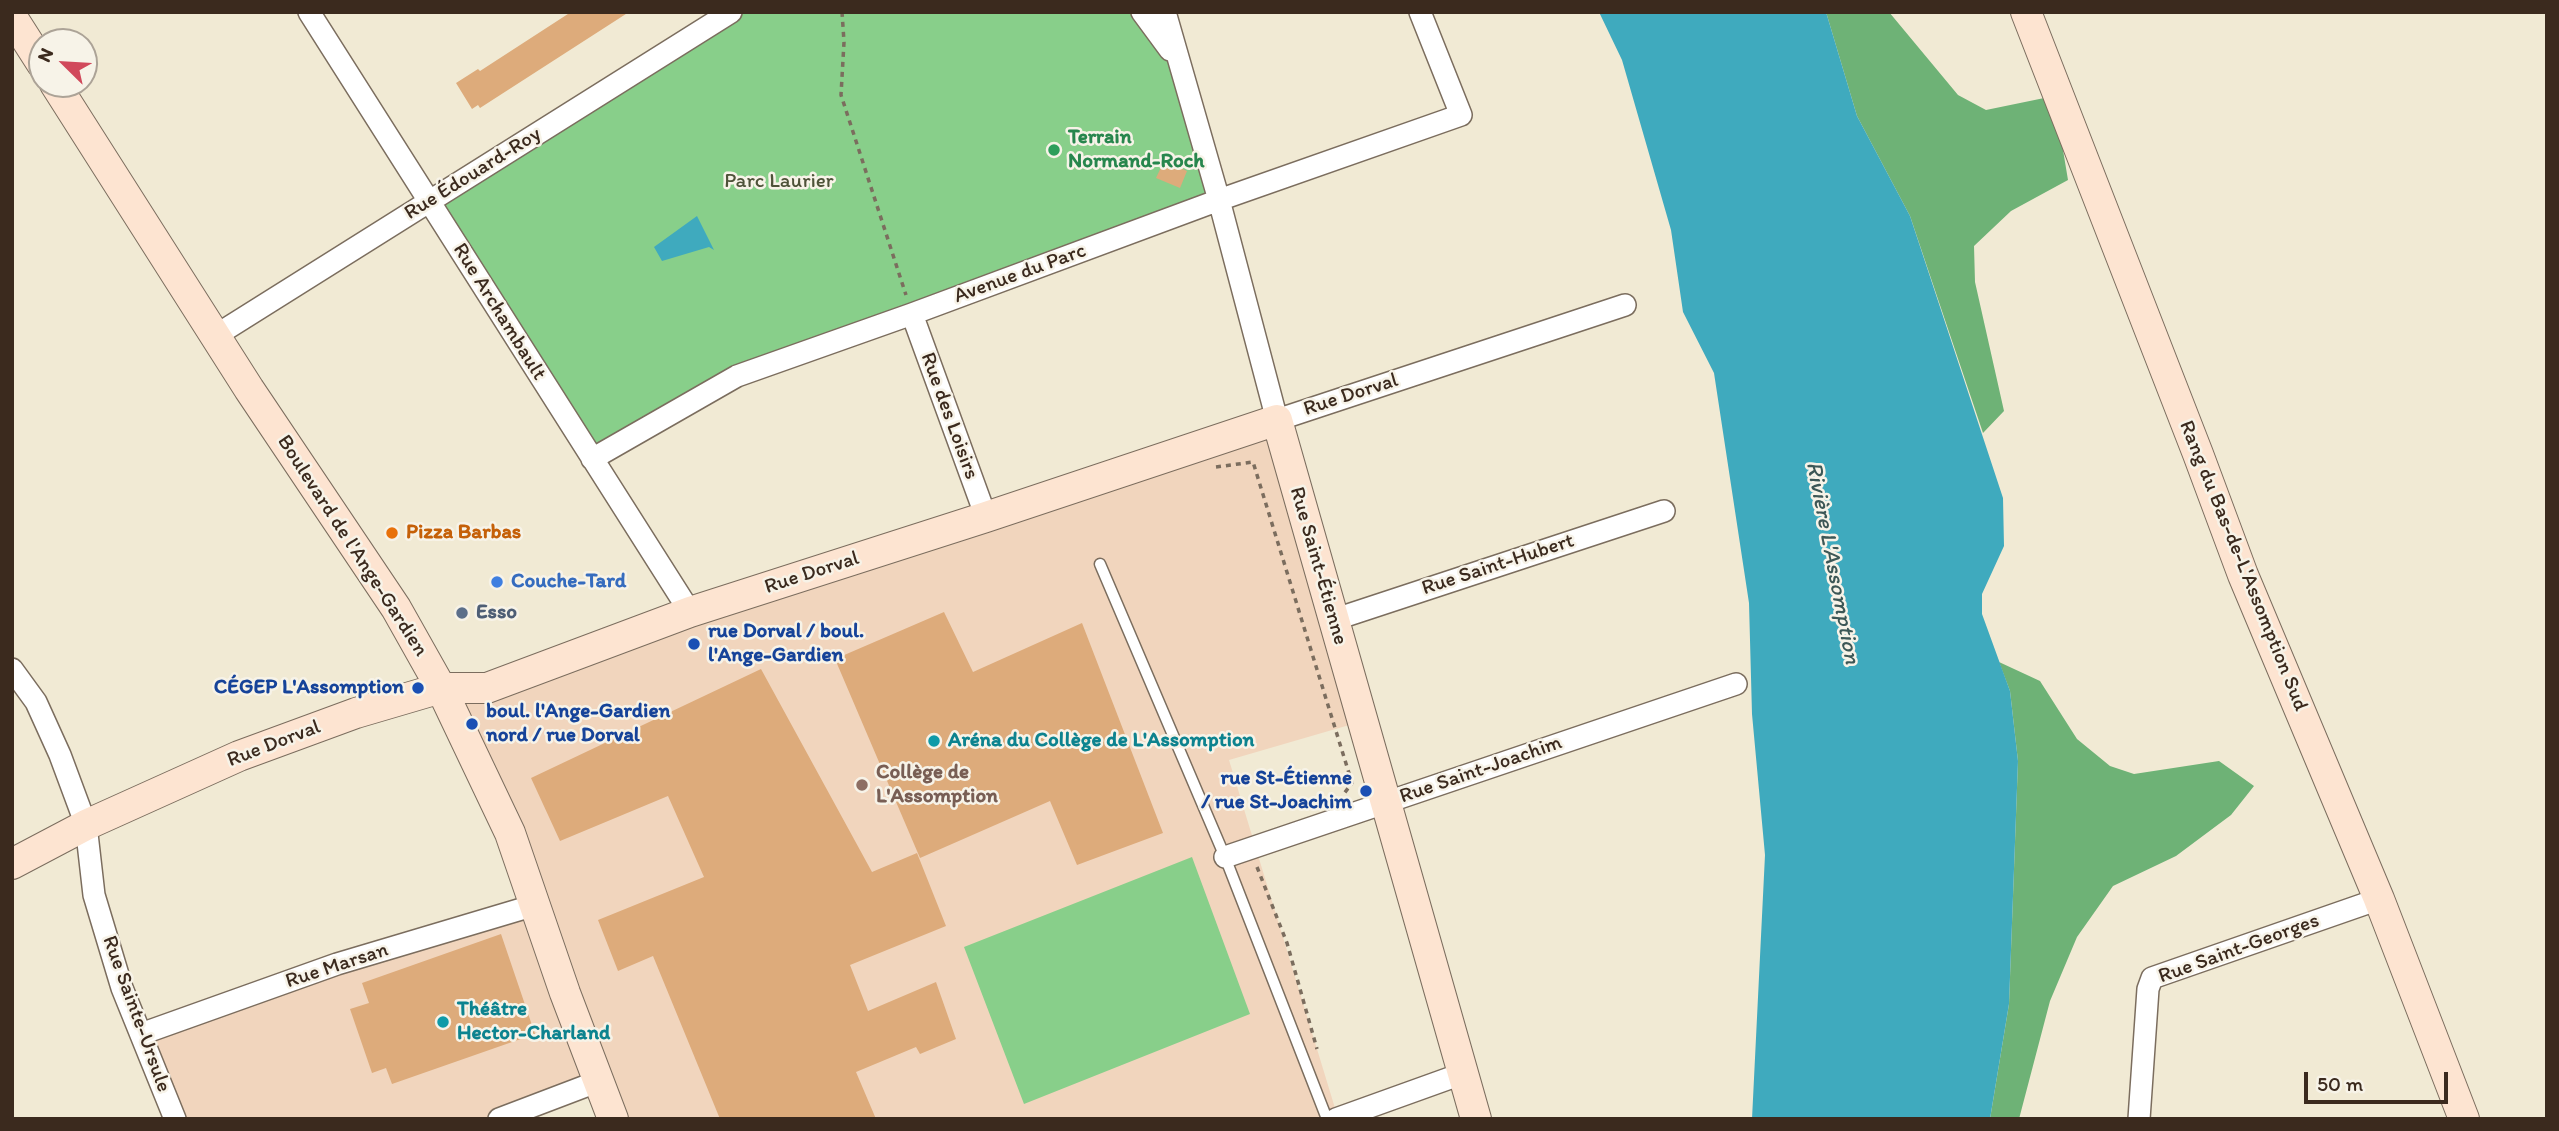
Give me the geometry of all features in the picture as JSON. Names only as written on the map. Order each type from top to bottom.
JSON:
[{"type":"street","name":"Rue Édouard-Roy","points":[[215,336],[731,12]]},
{"type":"street","points":[[1142,12],[1180,63]]},
{"type":"street","name":"Rue Saint-Étienne","points":[[1165,12],[1333,620],[1476,1119]]},
{"type":"street","name":"Avenue du Parc","points":[[593,459],[737,376],[1219,200],[1461,115],[1420,12]]},
{"type":"street","name":"Rang du Bas-de-L'Assomption Sud","points":[[2026,12],[2199,454],[2243,575],[2379,899],[2464,1119]]},
{"type":"street","name":"Rue Archambault","points":[[313,14],[690,612]]},
{"type":"street","points":[[12,17],[28,42]]},
{"type":"street","name":"Boulevard de l'Ange-Gardien","points":[[64,98],[215,336],[396,608],[442,688],[500,810],[613,1119]]},
{"type":"street","name":"Rue Dorval","points":[[12,864],[86,825],[239,756],[356,713],[442,688],[487,688],[690,612],[1625,305]]},
{"type":"street","name":"Rue des Loisirs","points":[[912,314],[986,517]]},
{"type":"street","name":"Rue Saint-Hubert","points":[[1333,620],[1664,511]]},
{"type":"street","name":"Rue Sainte-Ursule","points":[[12,669],[36,702],[60,755],[86,825],[94,895],[122,988],[175,1119]]},
{"type":"street","name":"Rue Saint-Joachim","points":[[1225,857],[1736,684]]},
{"type":"street","name":"Rue Saint-Georges","points":[[2139,1119],[2148,989],[2152,978],[2379,899]]},
{"type":"street","name":"Rue Marsan","points":[[141,1034],[337,964],[535,905]]},
{"type":"street","points":[[1336,1119],[1464,1073]]},
{"type":"street","points":[[499,1119],[599,1081]]},
{"type":"lane","points":[[1100,564],[1225,857],[1327,1119]]},
{"type":"path","points":[[842,12],[844,42],[841,94],[912,314]]},
{"type":"path","points":[[1214,468],[1253,462],[1348,769],[1352,783],[1322,825]]},
{"type":"path","points":[[1250,849],[1287,943],[1319,1056]]},
{"type":"shaded area","name":"Collège de L'Assomption","points":[[1277,420],[1363,721],[1229,760],[1338,1118],[613,1119],[598,1081],[499,1119],[175,1119],[141,1034],[535,905],[441,688]]},
{"type":"green space","name":"Parc Laurier","points":[[731,12],[1165,12],[1219,200],[737,376],[592,459],[429,201]]},
{"type":"green space","points":[[1826,12],[1889,12],[1958,95],[1986,110],[2054,96],[2068,180],[2011,211],[1974,246],[1975,282],[2004,411],[1983,433],[1910,216],[1857,116]]},
{"type":"green space","points":[[1999,662],[2040,681],[2077,739],[2110,766],[2134,774],[2219,761],[2254,786],[2231,815],[2176,856],[2113,886],[2077,937],[2050,1001],[2019,1119],[1990,1119],[2009,1004],[2018,761],[2010,691]]},
{"type":"green space","points":[[1192,857],[1250,1014],[1024,1104],[964,947]]},
{"type":"water","name":"Rivière L'Assomption","points":[[1599,12],[1826,12],[1857,116],[1910,216],[2003,498],[2004,546],[1982,594],[1982,614],[2010,691],[2018,761],[2009,1004],[1990,1119],[1752,1119],[1765,855],[1752,714],[1749,603],[1714,373],[1683,312],[1671,230],[1622,60]]},
{"type":"water","points":[[697,216],[714,250],[709,247],[662,261],[654,247]]},
{"type":"building","points":[[571,12],[629,12],[480,108],[478,105],[472,109],[456,83],[478,69],[480,71]]},
{"type":"building","points":[[1164,161],[1187,171],[1180,188],[1156,178]]},
{"type":"building","points":[[944,612],[973,672],[1082,623],[1163,833],[1077,865],[1050,801],[920,858],[835,659]]},
{"type":"building","points":[[761,669],[872,872],[917,853],[946,926],[850,965],[868,1011],[936,982],[956,1039],[920,1054],[916,1047],[856,1072],[876,1119],[720,1119],[653,956],[618,971],[598,920],[704,877],[668,796],[560,841],[531,778]]},
{"type":"building","name":"Théâtre Hector-Charland","points":[[501,934],[535,1034],[392,1084],[386,1068],[372,1073],[350,1009],[369,1003],[362,983]]},
{"type":"place","name":"Terrain Normand-Roch","points":[[1054,150]]},
{"type":"place","name":"Pizza Barbas","points":[[392,533]]},
{"type":"place","name":"Couche-Tard","points":[[497,582]]},
{"type":"place","name":"Esso","points":[[462,613]]},
{"type":"place","name":"rue Dorval / boul. l'Ange-Gardien","points":[[694,644]]},
{"type":"place","name":"CÉGEP L'Assomption","points":[[418,688]]},
{"type":"place","name":"boul. l'Ange-Gardien nord / rue Dorval","points":[[472,724]]},
{"type":"place","name":"Aréna du Collège de L'Assomption","points":[[934,741]]},
{"type":"place","name":"Collège de L'Assomption","points":[[862,785]]},
{"type":"place","name":"rue St-Étienne / rue St-Joachim","points":[[1366,791]]},
{"type":"place","name":"Théâtre Hector-Charland","points":[[443,1022]]}]
